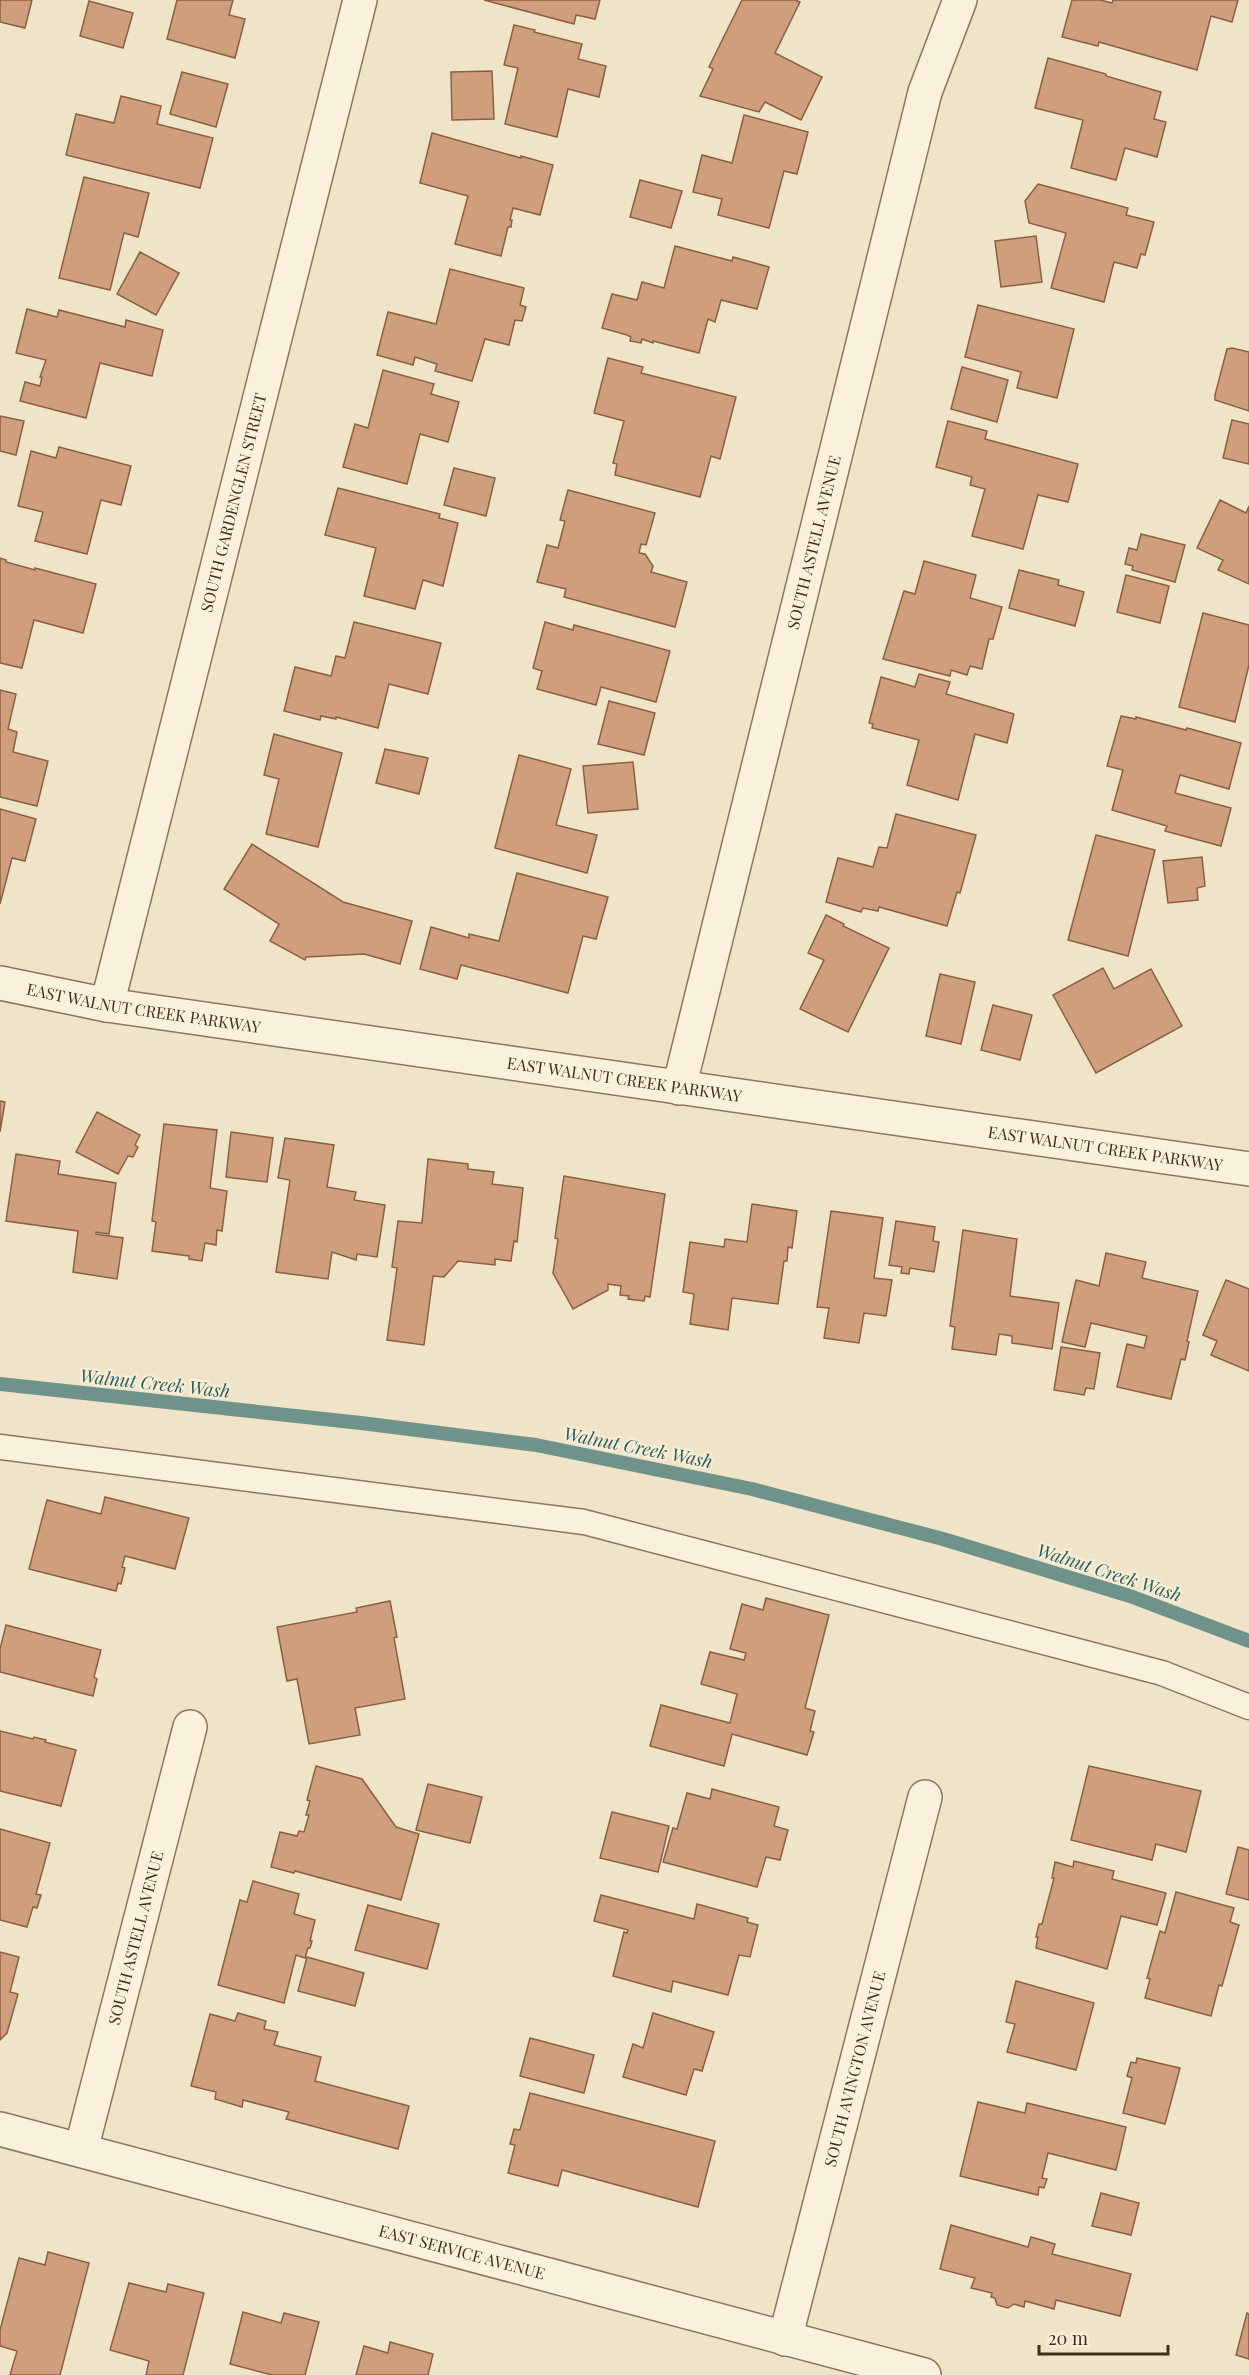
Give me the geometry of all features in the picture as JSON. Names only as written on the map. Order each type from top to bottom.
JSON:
[{"type":"street","name":"SOUTH GARDENGLEN STREET","points":[[106,1005],[360,0]]},
{"type":"street","name":"SOUTH ASTELL AVENUE","points":[[679,1088],[925,92],[960,0]]},
{"type":"street","name":"EAST WALNUT CREEK PARKWAY","points":[[0,983],[106,1005],[1249,1169]]},
{"type":"street","name":"SOUTH ASTELL AVENUE","points":[[81,2151],[190,1726]]},
{"type":"street","name":"SOUTH AVINGTON AVENUE","points":[[785,2339],[925,1797]]},
{"type":"street","name":"EAST SERVICE AVENUE","points":[[0,2129],[924,2375]]},
{"type":"lane","points":[[0,1447],[584,1522],[1162,1673],[1249,1707]]},
{"type":"building","points":[[0,0],[32,0],[25,28],[0,22]]},
{"type":"building","points":[[177,0],[233,0],[229,15],[245,19],[235,58],[167,39]]},
{"type":"building","points":[[484,0],[600,0],[595,19],[576,15],[574,24]]},
{"type":"building","points":[[742,0],[795,0],[800,2],[775,53],[822,77],[801,120],[765,102],[759,112],[700,96],[713,69],[709,67]]},
{"type":"building","points":[[1072,0],[1100,0],[1112,3],[1113,0],[1238,0],[1232,22],[1211,16],[1197,70],[1099,42],[1098,46],[1062,37]]},
{"type":"building","points":[[89,1],[133,13],[123,48],[80,36]]},
{"type":"building","points":[[514,25],[582,44],[578,59],[606,66],[599,97],[568,89],[557,137],[505,124],[518,68],[504,65]]},
{"type":"building","points":[[1048,58],[1161,92],[1154,119],[1166,122],[1157,157],[1125,148],[1116,180],[1071,168],[1083,120],[1035,108]]},
{"type":"building","points":[[492,71],[494,119],[452,120],[451,72]]},
{"type":"building","points":[[182,72],[228,84],[216,127],[170,114]]},
{"type":"building","points":[[121,96],[161,106],[157,124],[213,138],[200,188],[66,155],[76,114],[114,123]]},
{"type":"building","points":[[744,115],[808,132],[797,174],[784,171],[769,228],[718,215],[722,199],[693,192],[702,155],[732,163]]},
{"type":"building","points":[[432,133],[553,165],[540,215],[513,208],[511,227],[508,227],[501,256],[455,244],[468,196],[420,183]]},
{"type":"building","points":[[84,177],[149,193],[138,237],[124,233],[110,290],[59,278]]},
{"type":"building","points":[[640,180],[682,191],[671,228],[630,217]]},
{"type":"building","points":[[1038,184],[1128,208],[1126,215],[1154,222],[1145,255],[1141,254],[1137,268],[1114,262],[1104,302],[1051,288],[1066,233],[1029,223],[1025,201]]},
{"type":"building","points":[[1036,236],[1042,282],[1001,287],[995,241]]},
{"type":"building","points":[[675,246],[732,261],[733,257],[769,267],[757,309],[721,300],[715,322],[708,319],[699,353],[642,339],[641,343],[630,341],[631,337],[627,335],[602,328],[612,294],[637,300],[642,282],[664,288]]},
{"type":"building","points":[[140,252],[179,273],[156,315],[117,294]]},
{"type":"building","points":[[450,269],[524,288],[520,305],[526,307],[522,321],[515,320],[509,345],[485,339],[472,381],[435,371],[437,364],[415,357],[413,365],[377,355],[388,312],[436,324]]},
{"type":"building","points":[[978,305],[1074,329],[1057,398],[1017,388],[1021,372],[965,357]]},
{"type":"building","points":[[27,309],[57,317],[59,310],[125,327],[126,320],[163,330],[152,376],[100,363],[86,418],[20,401],[25,382],[40,386],[42,377],[40,377],[46,360],[16,353]]},
{"type":"building","points":[[1227,349],[1249,352],[1249,411],[1215,400]]},
{"type":"building","points":[[608,358],[643,367],[641,373],[736,397],[720,459],[711,456],[700,497],[615,475],[617,464],[613,463],[624,421],[594,413]]},
{"type":"building","points":[[962,367],[1008,380],[997,422],[951,409]]},
{"type":"building","points":[[383,370],[434,384],[431,394],[459,402],[448,442],[420,434],[407,484],[343,467],[355,424],[368,428]]},
{"type":"building","points":[[0,416],[24,421],[16,455],[0,451]]},
{"type":"building","points":[[1232,420],[1249,424],[1249,464],[1223,458]]},
{"type":"building","points":[[948,421],[987,431],[985,439],[1078,464],[1068,502],[1038,495],[1023,549],[972,536],[985,489],[970,485],[972,477],[936,467]]},
{"type":"building","points":[[59,447],[131,466],[121,505],[101,500],[87,554],[35,541],[43,512],[18,506],[31,451],[56,458]]},
{"type":"building","points":[[454,468],[495,478],[486,516],[444,505]]},
{"type":"building","points":[[338,488],[440,514],[439,518],[458,523],[443,586],[423,580],[415,609],[364,596],[376,548],[325,535]]},
{"type":"building","points":[[568,490],[655,513],[646,545],[641,544],[639,553],[645,554],[653,566],[651,572],[687,582],[675,627],[564,597],[566,589],[537,582],[547,545],[558,548],[565,521],[560,520]]},
{"type":"building","points":[[1220,500],[1246,513],[1249,506],[1249,584],[1218,570],[1223,560],[1197,548]]},
{"type":"building","points":[[1141,534],[1185,545],[1175,582],[1132,570],[1133,566],[1125,564],[1129,548],[1137,550]]},
{"type":"building","points":[[0,558],[6,562],[35,570],[35,568],[96,584],[83,633],[34,620],[22,668],[0,663]]},
{"type":"building","points":[[924,561],[976,575],[970,598],[1002,607],[993,639],[989,639],[982,669],[970,666],[967,675],[951,670],[950,676],[883,659],[904,591],[915,594]]},
{"type":"building","points":[[1019,570],[1059,580],[1058,585],[1084,592],[1075,626],[1009,608]]},
{"type":"building","points":[[1126,575],[1169,586],[1160,623],[1117,612]]},
{"type":"building","points":[[1203,613],[1249,625],[1249,665],[1235,722],[1179,707]]},
{"type":"building","points":[[354,622],[441,643],[428,694],[389,684],[378,728],[336,717],[336,719],[321,716],[320,720],[284,711],[295,667],[331,676],[336,656],[345,658]]},
{"type":"building","points":[[545,622],[573,630],[574,625],[670,651],[656,702],[601,687],[596,705],[537,689],[542,671],[533,668]]},
{"type":"building","points":[[919,674],[950,682],[946,694],[1014,714],[1007,743],[975,734],[958,800],[907,785],[919,740],[872,728],[873,724],[869,723],[881,677],[915,687]]},
{"type":"building","points":[[0,690],[16,694],[8,729],[17,732],[13,752],[48,761],[37,806],[0,797]]},
{"type":"building","points":[[609,701],[655,713],[644,755],[598,744]]},
{"type":"building","points":[[1121,716],[1136,719],[1136,717],[1186,730],[1187,728],[1241,743],[1229,789],[1180,775],[1175,793],[1231,808],[1221,846],[1165,831],[1167,826],[1112,810],[1123,770],[1107,766]]},
{"type":"building","points":[[274,734],[342,753],[318,847],[266,834],[279,779],[264,775]]},
{"type":"building","points":[[385,749],[428,758],[419,794],[376,783]]},
{"type":"building","points":[[519,755],[571,769],[556,825],[597,835],[587,873],[495,848]]},
{"type":"building","points":[[633,762],[638,809],[588,813],[583,766]]},
{"type":"building","points":[[0,809],[36,819],[25,861],[12,858],[0,904]]},
{"type":"building","points":[[896,814],[976,835],[960,893],[957,892],[947,926],[879,907],[878,911],[863,908],[861,912],[826,902],[838,858],[873,867],[879,847],[887,848]]},
{"type":"building","points":[[1096,835],[1155,850],[1128,956],[1068,940]]},
{"type":"building","points":[[252,844],[343,902],[412,921],[400,964],[364,954],[306,957],[305,960],[270,941],[279,924],[224,889]]},
{"type":"building","points":[[1202,857],[1205,886],[1197,888],[1198,900],[1168,903],[1163,861]]},
{"type":"building","points":[[517,873],[608,897],[596,939],[583,936],[568,993],[461,965],[457,979],[420,969],[431,927],[469,938],[469,934],[499,941]]},
{"type":"building","points":[[826,915],[844,924],[843,926],[889,948],[848,1032],[800,1009],[824,960],[808,953]]},
{"type":"building","points":[[1103,968],[1114,989],[1151,969],[1182,1026],[1096,1073],[1053,995]]},
{"type":"building","points":[[940,974],[975,982],[961,1044],[926,1036]]},
{"type":"building","points":[[993,1005],[1032,1015],[1020,1060],[981,1050]]},
{"type":"building","points":[[0,1101],[5,1102],[0,1132]]},
{"type":"building","points":[[97,1112],[140,1135],[133,1157],[128,1156],[118,1174],[76,1152]]},
{"type":"building","points":[[164,1124],[217,1130],[210,1188],[227,1191],[222,1231],[217,1230],[216,1245],[205,1243],[202,1261],[189,1259],[189,1256],[152,1251],[156,1222],[152,1221]]},
{"type":"building","points":[[231,1132],[273,1138],[267,1182],[226,1177]]},
{"type":"building","points":[[285,1138],[334,1145],[327,1187],[356,1192],[354,1200],[385,1205],[377,1257],[357,1254],[356,1260],[332,1252],[328,1279],[276,1272],[290,1180],[278,1178]]},
{"type":"building","points":[[16,1154],[60,1161],[58,1174],[116,1183],[109,1234],[96,1232],[96,1234],[123,1238],[117,1279],[73,1272],[78,1231],[6,1221]]},
{"type":"building","points":[[428,1159],[468,1164],[468,1169],[494,1172],[492,1184],[523,1188],[517,1242],[514,1241],[511,1261],[495,1259],[495,1265],[458,1261],[444,1277],[433,1276],[424,1345],[387,1340],[397,1268],[392,1267],[398,1221],[422,1223]]},
{"type":"building","points":[[564,1176],[665,1194],[650,1297],[645,1296],[644,1301],[628,1299],[629,1296],[620,1295],[621,1286],[608,1284],[608,1290],[573,1309],[553,1273],[558,1239],[555,1238]]},
{"type":"building","points":[[752,1204],[797,1211],[792,1248],[788,1247],[787,1261],[784,1261],[778,1304],[732,1298],[728,1330],[690,1324],[694,1294],[683,1292],[690,1242],[724,1247],[725,1239],[747,1242]]},
{"type":"building","points":[[831,1211],[883,1218],[874,1278],[892,1280],[886,1316],[864,1313],[859,1343],[824,1338],[829,1308],[817,1307]]},
{"type":"building","points":[[896,1221],[935,1227],[933,1241],[939,1242],[934,1272],[910,1268],[909,1274],[901,1273],[902,1267],[889,1265]]},
{"type":"building","points":[[963,1230],[1017,1239],[1010,1296],[1059,1303],[1052,1349],[1012,1343],[1012,1336],[999,1334],[996,1355],[952,1349],[955,1327],[950,1326]]},
{"type":"building","points":[[1106,1253],[1146,1262],[1142,1278],[1198,1291],[1185,1360],[1181,1359],[1171,1399],[1117,1387],[1127,1344],[1144,1348],[1147,1336],[1091,1323],[1085,1347],[1062,1342],[1076,1280],[1099,1286]]},
{"type":"building","points":[[1226,1280],[1249,1289],[1249,1371],[1211,1355],[1217,1341],[1203,1335]]},
{"type":"building","points":[[1061,1347],[1100,1353],[1094,1389],[1086,1388],[1084,1395],[1054,1390]]},
{"type":"building","points":[[105,1497],[189,1518],[175,1569],[125,1556],[121,1584],[118,1583],[116,1591],[29,1569],[47,1500],[101,1514]]},
{"type":"building","points":[[766,1598],[829,1615],[805,1708],[815,1711],[810,1731],[814,1732],[807,1755],[732,1734],[724,1766],[650,1746],[661,1705],[730,1723],[737,1694],[701,1684],[710,1652],[744,1660],[746,1653],[730,1649],[742,1604],[763,1610]]},
{"type":"building","points":[[390,1601],[405,1699],[355,1708],[360,1735],[309,1744],[297,1679],[287,1681],[277,1627],[357,1612],[356,1608]]},
{"type":"building","points":[[6,1625],[101,1650],[94,1677],[97,1679],[93,1696],[0,1672],[0,1649]]},
{"type":"building","points":[[0,1731],[46,1740],[45,1742],[76,1750],[61,1806],[0,1791]]},
{"type":"building","points":[[316,1766],[362,1779],[396,1827],[419,1834],[401,1900],[295,1871],[294,1873],[271,1867],[280,1832],[297,1836],[299,1831],[304,1832],[309,1815],[306,1815],[310,1801],[307,1800]]},
{"type":"building","points":[[1089,1766],[1201,1791],[1186,1852],[1156,1844],[1152,1860],[1071,1840]]},
{"type":"building","points":[[428,1784],[482,1797],[470,1843],[416,1830]]},
{"type":"building","points":[[712,1789],[779,1807],[774,1826],[788,1830],[780,1860],[766,1857],[757,1887],[663,1862],[673,1828],[677,1829],[687,1793],[710,1799]]},
{"type":"building","points":[[612,1812],[669,1826],[658,1872],[600,1858]]},
{"type":"building","points":[[0,1829],[50,1843],[36,1894],[41,1895],[37,1908],[33,1907],[27,1927],[0,1920]]},
{"type":"building","points":[[1238,1847],[1249,1850],[1249,1900],[1226,1894]]},
{"type":"building","points":[[1074,1861],[1114,1871],[1112,1879],[1166,1893],[1157,1925],[1121,1916],[1107,1969],[1036,1948],[1039,1924],[1042,1924],[1054,1878],[1052,1878],[1055,1862],[1073,1867]]},
{"type":"building","points":[[253,1881],[299,1894],[294,1914],[315,1920],[310,1941],[312,1941],[305,1958],[296,1955],[284,2003],[218,1985],[240,1900],[247,1902]]},
{"type":"building","points":[[1176,1892],[1234,1908],[1230,1922],[1239,1925],[1211,2016],[1145,1998],[1150,1979],[1147,1978],[1160,1931],[1165,1933]]},
{"type":"building","points":[[601,1895],[694,1919],[697,1904],[748,1918],[747,1922],[758,1925],[750,1957],[739,1955],[728,1995],[673,1981],[671,1992],[613,1976],[624,1932],[627,1933],[628,1930],[594,1921]]},
{"type":"building","points":[[368,1905],[439,1924],[427,1969],[355,1950]]},
{"type":"building","points":[[0,1952],[19,1957],[10,1992],[18,1994],[7,2033],[0,2040]]},
{"type":"building","points":[[307,1957],[364,1973],[355,2006],[298,1991]]},
{"type":"building","points":[[1016,1981],[1094,2003],[1076,2070],[1007,2052],[1015,2024],[1006,2022]]},
{"type":"building","points":[[238,2013],[266,2021],[264,2029],[278,2032],[274,2045],[321,2057],[315,2081],[409,2106],[398,2149],[286,2119],[289,2112],[243,2100],[242,2107],[215,2099],[216,2092],[191,2086],[210,2014],[235,2021]]},
{"type":"building","points":[[653,2013],[714,2032],[702,2071],[694,2069],[686,2095],[623,2077],[633,2044],[643,2048]]},
{"type":"building","points":[[530,2038],[594,2055],[584,2093],[520,2076]]},
{"type":"building","points":[[1137,2058],[1180,2068],[1165,2124],[1123,2113],[1132,2078],[1127,2076],[1131,2062],[1136,2063]]},
{"type":"building","points":[[530,2093],[715,2141],[698,2207],[562,2170],[558,2186],[508,2173],[515,2145],[510,2144],[514,2129],[520,2130]]},
{"type":"building","points":[[978,2102],[1025,2113],[1027,2103],[1126,2127],[1116,2170],[1048,2153],[1042,2178],[1047,2179],[1044,2188],[1039,2187],[1038,2195],[960,2176]]},
{"type":"building","points":[[1101,2193],[1139,2203],[1131,2235],[1092,2226]]},
{"type":"building","points":[[951,2225],[1028,2247],[1031,2237],[1055,2244],[1052,2254],[1131,2274],[1120,2316],[1056,2300],[1054,2309],[1025,2301],[1024,2307],[1014,2304],[1008,2308],[997,2305],[995,2298],[991,2297],[992,2293],[971,2288],[975,2278],[940,2269]]},
{"type":"building","points":[[48,2252],[89,2263],[60,2375],[10,2375],[17,2351],[0,2346],[0,2330],[19,2258],[45,2265]]},
{"type":"building","points":[[129,2283],[166,2292],[168,2284],[204,2293],[183,2375],[146,2375],[149,2361],[110,2350]]},
{"type":"building","points":[[243,2312],[281,2323],[284,2313],[319,2322],[305,2375],[272,2375],[230,2364]]},
{"type":"building","points":[[1247,2313],[1249,2314],[1249,2359],[1236,2355]]},
{"type":"building","points":[[390,2342],[433,2354],[428,2375],[356,2375],[364,2346],[388,2353]]},
{"type":"waterway","name":"Walnut Creek Wash","points":[[0,1384],[361,1423],[536,1445],[752,1489],[943,1539],[1130,1596],[1249,1641]]}]
